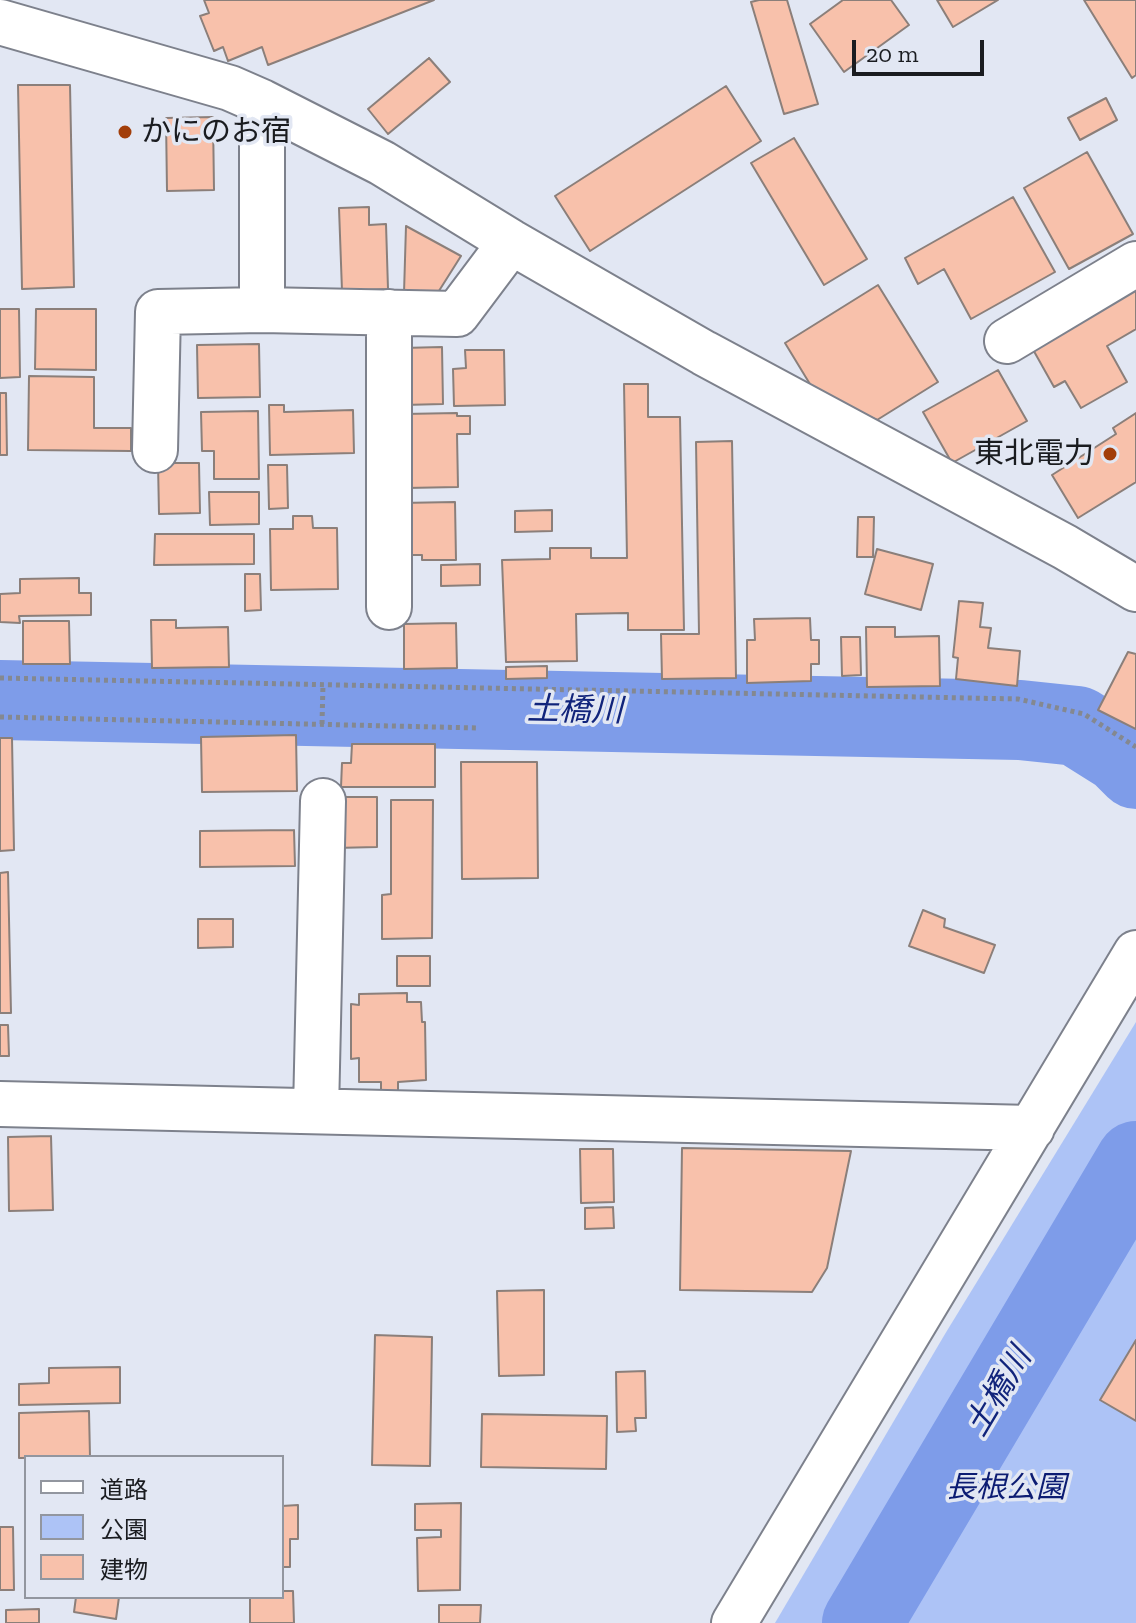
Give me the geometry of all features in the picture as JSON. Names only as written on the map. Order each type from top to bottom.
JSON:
[{"type":"street","points":[[0,22],[230,88],[262,102],[382,163],[511,242],[704,353],[1065,547],[1136,589]]},
{"type":"street","points":[[262,102],[262,310]]},
{"type":"street","points":[[155,450],[158,312],[262,310],[457,314],[511,242]]},
{"type":"street","points":[[1007,341],[1136,264]]},
{"type":"street","points":[[389,312],[389,607]]},
{"type":"street","points":[[316,1111],[323,801]]},
{"type":"street","points":[[734,1623],[1136,953]]},
{"type":"street","points":[[0,1104],[1032,1128]]},
{"type":"path","points":[[0,678],[1018,699],[1084,714],[1136,747]]},
{"type":"path","points":[[322,724],[323,684]]},
{"type":"path","points":[[0,717],[479,728]]},
{"type":"green space","name":"長根公園","points":[[1136,1022],[1136,1623],[775,1623],[945,1334]]},
{"type":"building","points":[[204,0],[434,0],[268,65],[262,47],[228,61],[223,47],[214,51],[200,16],[209,13]]},
{"type":"building","points":[[787,0],[818,104],[784,114],[751,2]]},
{"type":"building","points":[[843,0],[891,0],[909,25],[844,72],[810,24]]},
{"type":"building","points":[[937,0],[998,0],[953,27]]},
{"type":"building","points":[[1084,0],[1136,0],[1136,75],[1132,78]]},
{"type":"building","points":[[429,58],[450,82],[388,134],[368,109]]},
{"type":"building","points":[[18,85],[70,85],[74,287],[22,289]]},
{"type":"building","points":[[726,86],[761,141],[590,251],[555,196]]},
{"type":"building","points":[[1106,98],[1117,120],[1080,140],[1068,118]]},
{"type":"building","points":[[213,117],[214,190],[167,191],[166,118]]},
{"type":"building","points":[[794,138],[867,259],[824,285],[751,163]]},
{"type":"building","points":[[1087,152],[1133,234],[1069,269],[1024,188]]},
{"type":"building","points":[[1013,197],[1055,272],[971,319],[944,269],[918,284],[905,258]]},
{"type":"building","points":[[369,207],[369,225],[386,224],[388,289],[342,291],[339,208]]},
{"type":"building","points":[[406,226],[461,256],[437,294],[404,293]]},
{"type":"building","points":[[878,285],[938,382],[877,420],[816,394],[785,343]]},
{"type":"building","points":[[1136,287],[1136,329],[1107,346],[1127,382],[1081,408],[1065,381],[1054,387],[1031,346]]},
{"type":"building","points":[[0,309],[19,309],[20,377],[0,378]]},
{"type":"building","points":[[36,309],[96,309],[96,370],[35,369]]},
{"type":"building","points":[[259,344],[260,397],[198,398],[197,345]]},
{"type":"building","points":[[442,347],[443,404],[403,405],[402,348]]},
{"type":"building","points":[[465,350],[504,350],[505,405],[454,406],[453,369],[466,368]]},
{"type":"building","points":[[998,370],[1027,421],[952,463],[923,412]]},
{"type":"building","points":[[29,376],[94,377],[94,428],[131,428],[131,451],[28,450]]},
{"type":"building","points":[[624,384],[648,384],[648,417],[680,417],[684,630],[628,630],[628,613],[576,614],[577,661],[506,662],[502,560],[550,559],[550,548],[591,548],[591,558],[627,558]]},
{"type":"building","points":[[0,393],[6,393],[7,455],[0,455]]},
{"type":"building","points":[[269,405],[284,405],[284,412],[353,410],[354,453],[270,455]]},
{"type":"building","points":[[258,411],[259,479],[214,479],[214,451],[202,451],[201,412]]},
{"type":"building","points":[[457,413],[457,416],[470,416],[470,434],[457,434],[458,487],[406,488],[404,414]]},
{"type":"building","name":"東北電力","points":[[1136,413],[1136,482],[1078,518],[1052,475],[1116,434],[1113,428]]},
{"type":"building","points":[[732,441],[736,678],[662,679],[661,634],[699,634],[696,442]]},
{"type":"building","points":[[158,463],[199,463],[200,513],[159,514]]},
{"type":"building","points":[[268,465],[287,465],[288,508],[269,509]]},
{"type":"building","points":[[209,492],[259,492],[259,524],[210,525]]},
{"type":"building","points":[[455,502],[456,560],[422,560],[422,555],[401,555],[400,503]]},
{"type":"building","points":[[552,510],[552,531],[515,532],[515,511]]},
{"type":"building","points":[[293,516],[312,516],[313,528],[337,528],[338,589],[271,590],[270,529],[293,529]]},
{"type":"building","points":[[858,517],[874,517],[873,557],[857,557]]},
{"type":"building","points":[[155,534],[254,534],[254,564],[154,565]]},
{"type":"building","points":[[877,549],[933,564],[921,610],[865,594]]},
{"type":"building","points":[[480,564],[480,585],[441,586],[441,565]]},
{"type":"building","points":[[245,574],[260,574],[261,610],[245,611]]},
{"type":"building","points":[[79,578],[79,593],[91,593],[91,615],[19,616],[20,623],[0,622],[0,594],[20,593],[20,579]]},
{"type":"building","points":[[959,601],[983,603],[980,627],[991,628],[988,648],[1020,651],[1017,686],[956,679],[958,658],[953,657]]},
{"type":"building","points":[[810,618],[811,640],[819,640],[819,664],[811,664],[811,681],[747,683],[747,640],[755,640],[754,619]]},
{"type":"building","points":[[151,620],[176,620],[176,628],[228,627],[229,667],[152,668]]},
{"type":"building","points":[[23,621],[69,621],[70,664],[23,664]]},
{"type":"building","points":[[456,623],[457,668],[404,669],[404,624]]},
{"type":"building","points":[[866,627],[895,627],[895,637],[939,636],[940,686],[867,687]]},
{"type":"building","points":[[841,637],[860,637],[861,675],[842,676]]},
{"type":"building","points":[[1128,652],[1136,654],[1136,729],[1098,710]]},
{"type":"building","points":[[547,666],[547,678],[506,679],[506,667]]},
{"type":"building","points":[[296,735],[297,791],[202,792],[201,737]]},
{"type":"building","points":[[0,738],[12,738],[14,850],[0,851]]},
{"type":"building","points":[[352,744],[435,744],[435,787],[341,787],[342,763],[351,763]]},
{"type":"building","points":[[461,762],[537,762],[538,878],[462,879]]},
{"type":"building","points":[[334,797],[377,797],[377,847],[334,848]]},
{"type":"building","points":[[391,800],[433,800],[432,938],[382,939],[382,895],[391,894]]},
{"type":"building","points":[[294,830],[295,866],[200,867],[200,831]]},
{"type":"building","points":[[8,872],[11,1013],[0,1013],[0,873]]},
{"type":"building","points":[[923,910],[945,919],[944,927],[995,945],[984,973],[909,946]]},
{"type":"building","points":[[198,919],[233,919],[233,947],[198,948]]},
{"type":"building","points":[[397,956],[430,956],[430,986],[397,986]]},
{"type":"building","points":[[407,993],[407,1002],[421,1002],[422,1022],[425,1022],[426,1080],[398,1082],[398,1092],[381,1091],[381,1082],[359,1082],[359,1058],[351,1059],[351,1004],[359,1005],[359,994]]},
{"type":"building","points":[[0,1025],[8,1025],[9,1056],[0,1056]]},
{"type":"building","points":[[51,1136],[53,1210],[9,1211],[8,1137]]},
{"type":"building","points":[[682,1148],[851,1151],[827,1268],[812,1292],[680,1290]]},
{"type":"building","points":[[580,1149],[613,1149],[614,1202],[581,1203]]},
{"type":"building","points":[[613,1207],[614,1228],[585,1229],[585,1208]]},
{"type":"building","points":[[544,1290],[544,1375],[499,1376],[497,1291]]},
{"type":"building","points":[[375,1335],[432,1337],[430,1466],[372,1465]]},
{"type":"building","points":[[1136,1340],[1136,1421],[1100,1400]]},
{"type":"building","points":[[120,1367],[120,1403],[19,1405],[19,1384],[49,1383],[49,1368]]},
{"type":"building","points":[[645,1371],[646,1418],[635,1418],[636,1431],[617,1432],[616,1372]]},
{"type":"building","points":[[89,1411],[90,1455],[24,1455],[24,1458],[19,1458],[19,1413]]},
{"type":"building","points":[[482,1414],[607,1416],[606,1469],[481,1467]]},
{"type":"building","points":[[461,1503],[460,1590],[418,1591],[417,1538],[441,1537],[441,1530],[415,1530],[415,1504]]},
{"type":"building","points":[[298,1505],[298,1539],[290,1539],[290,1567],[284,1567],[284,1506]]},
{"type":"building","points":[[0,1527],[13,1527],[14,1590],[0,1590]]},
{"type":"building","points":[[284,1591],[293,1591],[294,1623],[250,1623],[250,1599],[284,1599]]},
{"type":"building","points":[[76,1599],[119,1599],[116,1619],[74,1612]]},
{"type":"building","points":[[439,1605],[481,1605],[480,1623],[439,1623]]},
{"type":"building","points":[[39,1609],[39,1623],[6,1623],[6,1610]]},
{"type":"waterway","name":"土橋川","points":[[0,700],[1020,720],[1077,726],[1120,753],[1136,769]]},
{"type":"waterway","name":"土橋川","points":[[862,1623],[1136,1161]]},
{"type":"place","name":"かにのお宿","points":[[125,132]]},
{"type":"place","name":"東北電力","points":[[1110,454]]}]
